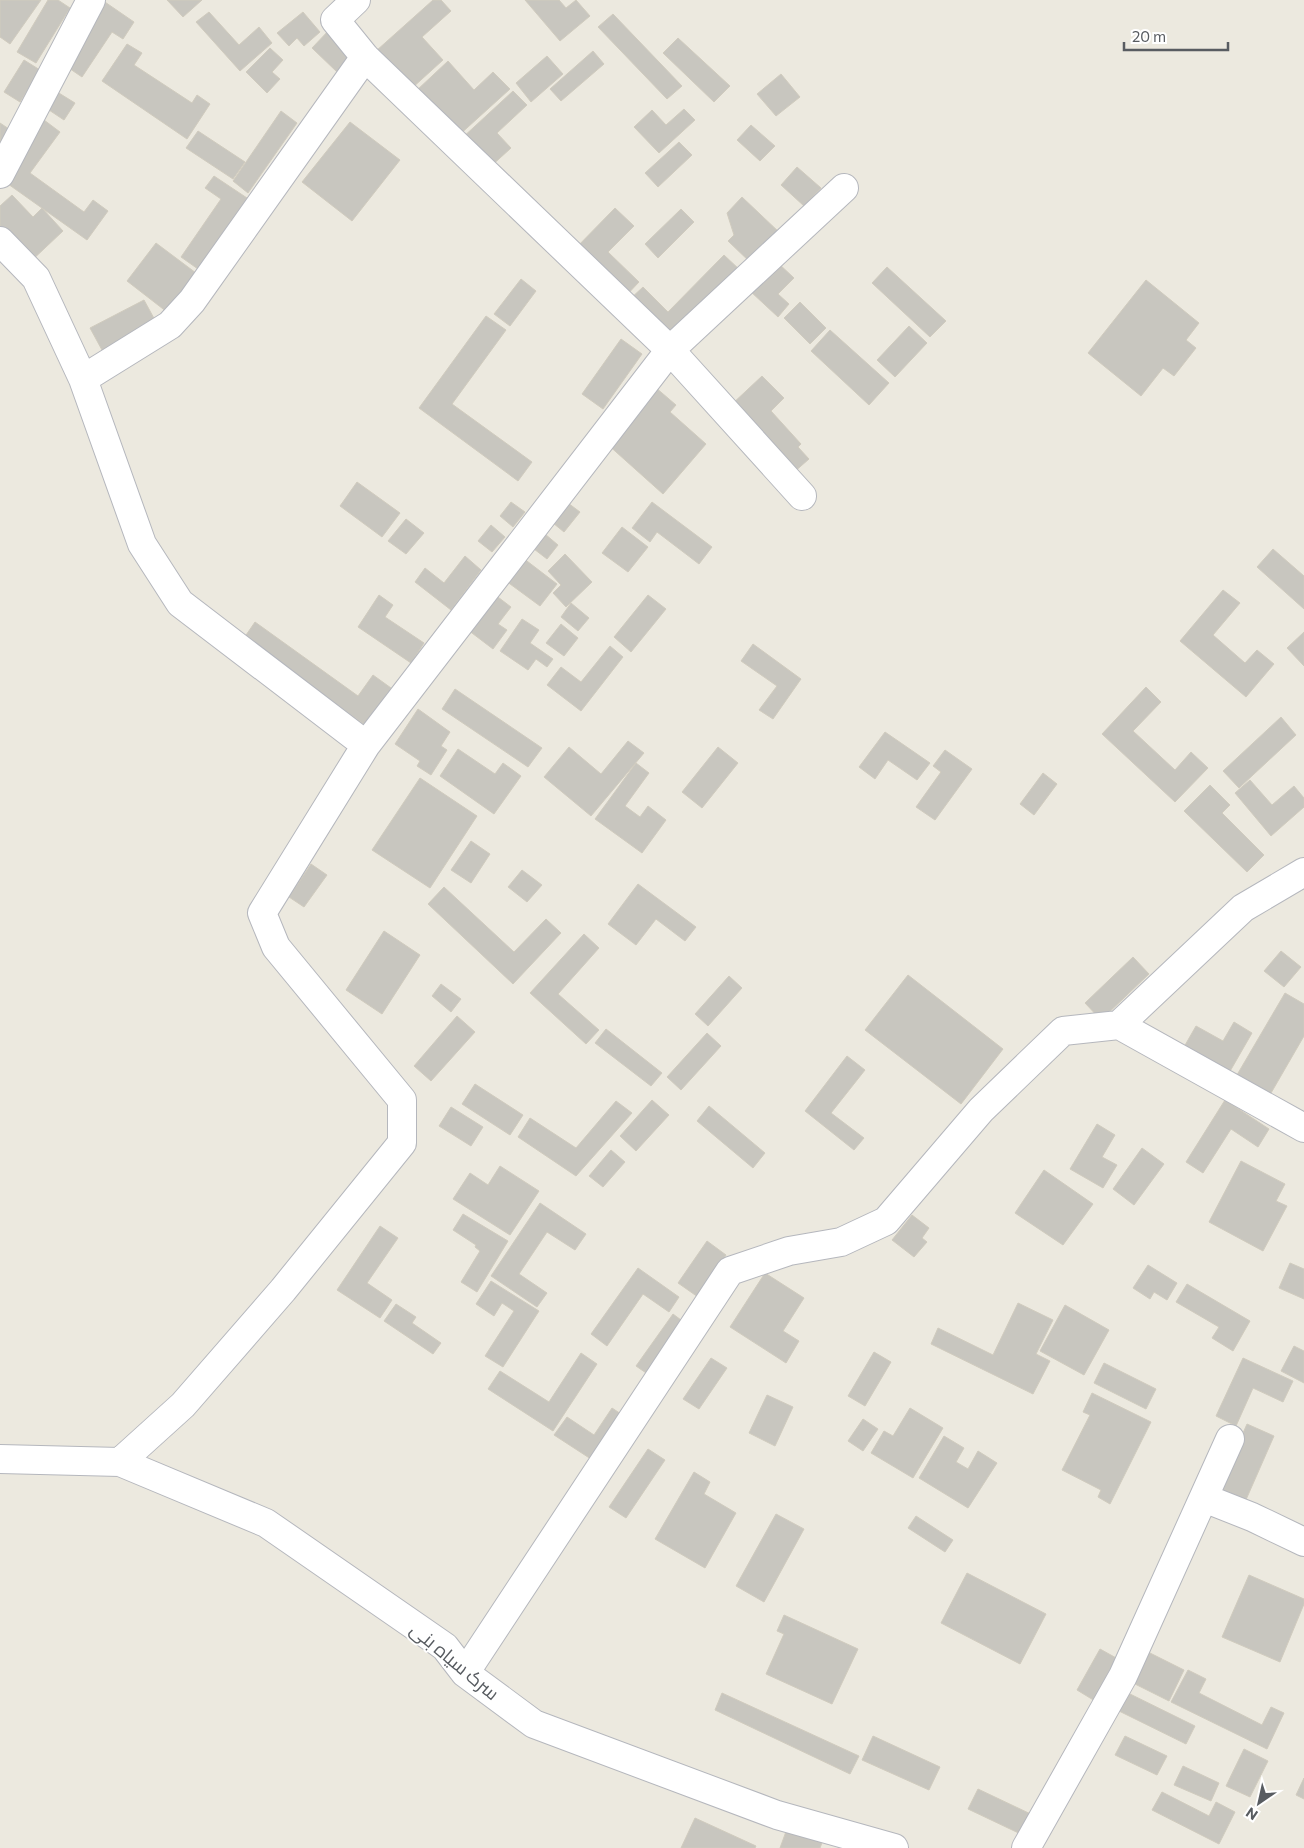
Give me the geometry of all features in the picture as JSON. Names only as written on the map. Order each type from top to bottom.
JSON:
[{"type":"street","points":[[0,174],[91,0]]},
{"type":"street","points":[[356,0],[335,20],[365,57],[670,350],[802,496]]},
{"type":"street","points":[[83,379],[170,325],[192,301],[365,57]]},
{"type":"street","points":[[120,1462],[189,1398],[283,1290],[402,1144],[402,1100],[276,947],[262,913],[366,744],[670,350],[844,188]]},
{"type":"street","points":[[0,240],[36,278],[83,379],[142,544],[180,603],[366,744]]},
{"type":"street","points":[[1119,1025],[1243,908],[1304,872]]},
{"type":"street","points":[[466,1673],[730,1271],[789,1251],[842,1242],[886,1221],[980,1110],[1063,1031],[1119,1025],[1304,1128]]},
{"type":"street","points":[[1026,1848],[1123,1676],[1230,1439]]},
{"type":"street","name":"سرک سیاه بنی","points":[[0,1459],[120,1462],[266,1523],[445,1647],[466,1673],[534,1724],[777,1815],[894,1848]]},
{"type":"street","points":[[1204,1498],[1252,1517],[1304,1542]]},
{"type":"building","points":[[0,0],[41,0],[10,44],[0,37]]},
{"type":"building","points":[[48,0],[58,0],[70,8],[36,63],[17,52]]},
{"type":"building","points":[[102,0],[134,22],[123,39],[112,32],[82,77],[60,62]]},
{"type":"building","points":[[167,0],[202,0],[183,17]]},
{"type":"building","points":[[433,0],[441,0],[451,11],[422,37],[443,60],[411,89],[376,51]]},
{"type":"building","points":[[525,0],[559,0],[566,8],[576,0],[590,16],[560,41]]},
{"type":"building","points":[[209,12],[239,45],[259,27],[272,43],[240,71],[196,22]]},
{"type":"building","points":[[303,12],[320,32],[304,46],[297,38],[289,46],[277,33]]},
{"type":"building","points":[[613,14],[682,86],[667,99],[598,27]]},
{"type":"building","points":[[331,28],[356,52],[337,72],[312,48]]},
{"type":"building","points":[[678,38],[730,86],[714,102],[663,53]]},
{"type":"building","points":[[127,44],[142,53],[134,65],[192,103],[197,95],[210,104],[187,139],[102,81]]},
{"type":"building","points":[[270,48],[283,60],[272,72],[280,79],[267,93],[246,72]]},
{"type":"building","points":[[593,51],[604,64],[561,101],[550,89]]},
{"type":"building","points":[[547,56],[563,74],[531,102],[516,83]]},
{"type":"building","points":[[24,60],[40,70],[20,102],[4,92]]},
{"type":"building","points":[[448,61],[474,90],[493,72],[510,89],[457,137],[416,91]]},
{"type":"building","points":[[781,74],[800,97],[776,116],[757,94]]},
{"type":"building","points":[[54,90],[75,103],[64,120],[43,106]]},
{"type":"building","points":[[513,91],[527,105],[497,133],[511,148],[489,168],[461,139]]},
{"type":"building","points":[[684,109],[695,120],[659,153],[634,127],[652,110],[666,125]]},
{"type":"building","points":[[281,111],[297,123],[248,193],[233,181]]},
{"type":"building","points":[[44,120],[60,132],[30,173],[84,212],[93,200],[108,211],[87,240],[1,179]]},
{"type":"building","points":[[350,122],[400,160],[352,221],[302,182]]},
{"type":"building","points":[[0,123],[9,129],[0,142]]},
{"type":"building","points":[[751,125],[775,146],[760,161],[737,140]]},
{"type":"building","points":[[198,131],[245,162],[233,179],[186,148]]},
{"type":"building","points":[[679,142],[692,155],[658,187],[645,173]]},
{"type":"building","points":[[797,167],[821,188],[804,206],[781,185]]},
{"type":"building","points":[[214,176],[247,198],[198,269],[181,257],[221,199],[205,188]]},
{"type":"building","points":[[12,195],[33,217],[42,208],[63,231],[28,264],[0,236],[0,206]]},
{"type":"building","points":[[742,197],[780,233],[751,263],[728,241],[734,235],[727,213]]},
{"type":"building","points":[[615,208],[634,226],[608,252],[639,282],[622,300],[572,252]]},
{"type":"building","points":[[681,209],[694,222],[658,258],[645,244]]},
{"type":"building","points":[[156,243],[196,273],[167,312],[127,281]]},
{"type":"building","points":[[724,255],[741,271],[671,341],[629,300],[643,287],[668,312]]},
{"type":"building","points":[[778,263],[794,278],[778,294],[789,304],[778,317],[750,291]]},
{"type":"building","points":[[887,267],[946,321],[930,337],[872,283]]},
{"type":"building","points":[[521,279],[536,291],[510,326],[494,314]]},
{"type":"building","points":[[1146,280],[1199,323],[1186,340],[1196,348],[1174,376],[1163,368],[1141,396],[1088,353]]},
{"type":"building","points":[[144,300],[156,322],[102,350],[90,328]]},
{"type":"building","points":[[800,302],[826,328],[810,344],[784,318]]},
{"type":"building","points":[[486,316],[506,330],[452,404],[532,462],[518,481],[419,408]]},
{"type":"building","points":[[909,326],[927,343],[895,377],[877,360]]},
{"type":"building","points":[[830,330],[889,383],[869,405],[811,351]]},
{"type":"building","points":[[621,339],[642,354],[603,409],[582,394]]},
{"type":"building","points":[[762,376],[784,398],[771,411],[801,444],[798,447],[809,459],[793,473],[730,406]]},
{"type":"building","points":[[655,387],[676,405],[670,412],[706,444],[663,494],[606,443]]},
{"type":"building","points":[[357,482],[400,513],[382,537],[340,506]]},
{"type":"building","points":[[511,502],[525,512],[513,527],[500,516]]},
{"type":"building","points":[[652,502],[712,547],[699,564],[657,532],[650,542],[632,528]]},
{"type":"building","points":[[568,503],[580,512],[564,532],[553,523]]},
{"type":"building","points":[[406,519],[424,533],[406,554],[388,541]]},
{"type":"building","points":[[491,525],[505,537],[492,552],[478,541]]},
{"type":"building","points":[[622,527],[648,547],[628,572],[602,553]]},
{"type":"building","points":[[545,534],[558,545],[547,559],[534,549]]},
{"type":"building","points":[[1273,549],[1304,576],[1304,609],[1257,567]]},
{"type":"building","points":[[565,554],[592,582],[566,607],[553,593],[561,585],[548,571]]},
{"type":"building","points":[[465,556],[481,570],[451,610],[415,582],[425,568],[444,583]]},
{"type":"building","points":[[523,558],[557,584],[540,606],[506,581]]},
{"type":"building","points":[[1223,590],[1240,603],[1213,635],[1245,663],[1257,650],[1274,664],[1246,697],[1180,641]]},
{"type":"building","points":[[494,594],[511,607],[498,624],[507,630],[493,649],[468,630]]},
{"type":"building","points":[[379,595],[393,605],[385,617],[424,643],[411,663],[358,627]]},
{"type":"building","points":[[648,595],[666,609],[631,652],[614,637]]},
{"type":"building","points":[[571,603],[589,618],[578,631],[561,617]]},
{"type":"building","points":[[522,619],[539,630],[530,643],[553,659],[547,667],[536,659],[528,670],[500,651]]},
{"type":"building","points":[[255,622],[358,696],[373,675],[391,688],[365,725],[244,638]]},
{"type":"building","points":[[561,624],[578,638],[564,656],[546,643]]},
{"type":"building","points":[[1304,632],[1304,666],[1287,648]]},
{"type":"building","points":[[753,644],[801,679],[773,719],[759,710],[777,686],[741,661]]},
{"type":"building","points":[[610,646],[623,657],[581,711],[547,685],[561,667],[581,682]]},
{"type":"building","points":[[1146,687],[1161,702],[1133,731],[1175,770],[1191,752],[1208,768],[1175,802],[1102,734]]},
{"type":"building","points":[[455,689],[542,748],[528,767],[442,709]]},
{"type":"building","points":[[418,709],[450,732],[441,746],[447,750],[431,775],[417,766],[420,761],[395,744]]},
{"type":"building","points":[[1281,717],[1296,735],[1239,788],[1223,771]]},
{"type":"building","points":[[885,732],[930,763],[917,780],[888,760],[875,779],[859,767]]},
{"type":"building","points":[[628,741],[644,753],[591,816],[544,777],[569,747],[601,774]]},
{"type":"building","points":[[718,747],[738,763],[702,808],[682,792]]},
{"type":"building","points":[[458,749],[495,774],[503,763],[521,776],[494,814],[440,776]]},
{"type":"building","points":[[945,750],[972,769],[935,820],[916,807],[941,772],[933,766]]},
{"type":"building","points":[[636,763],[649,773],[625,806],[640,817],[648,806],[666,820],[642,853],[595,819]]},
{"type":"building","points":[[1043,773],[1057,784],[1034,815],[1020,804]]},
{"type":"building","points":[[420,778],[477,816],[430,888],[372,850]]},
{"type":"building","points":[[1250,780],[1272,805],[1294,786],[1304,798],[1304,807],[1271,836],[1235,793]]},
{"type":"building","points":[[1210,785],[1230,805],[1222,813],[1264,855],[1247,872],[1184,811]]},
{"type":"building","points":[[471,841],[490,854],[471,883],[451,870]]},
{"type":"building","points":[[311,864],[327,875],[304,907],[289,897]]},
{"type":"building","points":[[522,870],[542,885],[527,902],[508,887]]},
{"type":"building","points":[[638,884],[696,927],[685,941],[656,919],[636,945],[608,924]]},
{"type":"building","points":[[444,887],[514,952],[546,919],[561,933],[513,984],[428,904]]},
{"type":"building","points":[[384,931],[420,955],[382,1014],[346,990]]},
{"type":"building","points":[[584,934],[599,948],[558,994],[599,1030],[586,1044],[530,993]]},
{"type":"building","points":[[1281,951],[1301,967],[1284,987],[1264,971]]},
{"type":"building","points":[[1133,957],[1149,974],[1101,1020],[1085,1003]]},
{"type":"building","points":[[908,975],[1003,1049],[961,1104],[865,1030]]},
{"type":"building","points":[[729,976],[742,988],[708,1026],[695,1014]]},
{"type":"building","points":[[441,984],[461,999],[451,1012],[432,996]]},
{"type":"building","points":[[1285,993],[1304,1004],[1304,1036],[1267,1100],[1234,1080]]},
{"type":"building","points":[[457,1016],[475,1032],[431,1081],[414,1066]]},
{"type":"building","points":[[1234,1022],[1252,1033],[1229,1073],[1184,1047],[1196,1026],[1223,1041]]},
{"type":"building","points":[[606,1029],[662,1073],[651,1086],[595,1043]]},
{"type":"building","points":[[707,1033],[721,1046],[681,1090],[667,1077]]},
{"type":"building","points":[[847,1056],[865,1070],[831,1113],[864,1138],[854,1150],[805,1111]]},
{"type":"building","points":[[475,1084],[523,1115],[510,1135],[462,1104]]},
{"type":"building","points":[[652,1100],[669,1115],[636,1151],[620,1136]]},
{"type":"building","points":[[1225,1100],[1269,1129],[1258,1147],[1231,1129],[1203,1173],[1186,1162]]},
{"type":"building","points":[[616,1101],[632,1113],[576,1176],[518,1137],[530,1118],[576,1148]]},
{"type":"building","points":[[709,1106],[765,1153],[753,1168],[697,1121]]},
{"type":"building","points":[[451,1107],[483,1127],[471,1146],[439,1126]]},
{"type":"building","points":[[1097,1124],[1115,1135],[1102,1157],[1117,1165],[1103,1188],[1070,1169]]},
{"type":"building","points":[[1142,1148],[1164,1164],[1134,1205],[1113,1189]]},
{"type":"building","points":[[611,1150],[625,1162],[603,1187],[589,1176]]},
{"type":"building","points":[[1241,1161],[1285,1184],[1276,1201],[1287,1206],[1263,1251],[1209,1222]]},
{"type":"building","points":[[500,1166],[539,1191],[510,1235],[453,1199],[470,1173],[488,1185]]},
{"type":"building","points":[[1044,1170],[1093,1204],[1063,1245],[1015,1213]]},
{"type":"building","points":[[540,1203],[586,1234],[575,1250],[547,1232],[519,1274],[547,1293],[537,1307],[491,1276]]},
{"type":"building","points":[[463,1214],[508,1241],[477,1292],[461,1282],[480,1251],[475,1247],[476,1245],[453,1230]]},
{"type":"building","points":[[912,1215],[929,1228],[922,1238],[927,1242],[914,1257],[892,1240]]},
{"type":"building","points":[[380,1226],[398,1238],[367,1283],[392,1300],[380,1318],[337,1290]]},
{"type":"building","points":[[707,1241],[726,1255],[698,1297],[678,1283]]},
{"type":"building","points":[[1290,1263],[1304,1269],[1304,1299],[1279,1288]]},
{"type":"building","points":[[1148,1265],[1177,1283],[1167,1300],[1154,1292],[1150,1299],[1133,1288]]},
{"type":"building","points":[[638,1268],[679,1297],[669,1312],[643,1294],[607,1346],[591,1334]]},
{"type":"building","points":[[765,1273],[804,1298],[783,1331],[799,1341],[786,1363],[730,1327]]},
{"type":"building","points":[[491,1281],[539,1311],[503,1367],[485,1356],[514,1311],[502,1303],[494,1316],[476,1304]]},
{"type":"building","points":[[1187,1284],[1250,1321],[1233,1351],[1212,1338],[1219,1327],[1176,1302]]},
{"type":"building","points":[[1018,1303],[1053,1320],[1036,1354],[1050,1361],[1033,1394],[931,1344],[938,1328],[993,1355]]},
{"type":"building","points":[[396,1304],[416,1317],[412,1323],[441,1343],[433,1354],[384,1321]]},
{"type":"building","points":[[1065,1305],[1109,1330],[1084,1375],[1040,1351]]},
{"type":"building","points":[[673,1314],[685,1323],[649,1375],[636,1366]]},
{"type":"building","points":[[1294,1346],[1304,1351],[1304,1383],[1281,1371]]},
{"type":"building","points":[[874,1352],[891,1362],[865,1406],[848,1396]]},
{"type":"building","points":[[581,1353],[597,1364],[553,1431],[488,1389],[500,1371],[549,1402]]},
{"type":"building","points":[[711,1358],[727,1368],[699,1409],[683,1399]]},
{"type":"building","points":[[1243,1358],[1293,1381],[1283,1402],[1253,1388],[1236,1426],[1216,1416]]},
{"type":"building","points":[[1104,1363],[1156,1389],[1146,1409],[1094,1383]]},
{"type":"building","points":[[1092,1393],[1151,1422],[1110,1504],[1098,1497],[1101,1490],[1062,1470],[1090,1415],[1083,1412]]},
{"type":"building","points":[[767,1395],[793,1407],[775,1446],[749,1433]]},
{"type":"building","points":[[612,1408],[624,1416],[594,1461],[554,1435],[567,1417],[594,1435]]},
{"type":"building","points":[[910,1408],[943,1428],[913,1478],[871,1453],[884,1431],[893,1436]]},
{"type":"building","points":[[863,1419],[878,1429],[863,1451],[848,1441]]},
{"type":"building","points":[[1247,1424],[1274,1436],[1245,1502],[1218,1490]]},
{"type":"building","points":[[944,1436],[964,1448],[956,1462],[968,1469],[978,1451],[997,1463],[968,1508],[919,1478]]},
{"type":"building","points":[[648,1449],[665,1460],[626,1518],[609,1507]]},
{"type":"building","points":[[694,1472],[710,1482],[704,1494],[736,1513],[705,1568],[655,1539]]},
{"type":"building","points":[[776,1514],[804,1529],[764,1602],[736,1586]]},
{"type":"building","points":[[916,1516],[953,1540],[945,1552],[908,1528]]},
{"type":"building","points":[[967,1573],[1046,1614],[1020,1664],[941,1623]]},
{"type":"building","points":[[1249,1575],[1304,1599],[1304,1604],[1280,1662],[1222,1637]]},
{"type":"building","points":[[784,1615],[858,1649],[832,1704],[766,1674],[784,1634],[777,1631]]},
{"type":"building","points":[[1100,1649],[1118,1659],[1095,1701],[1077,1690]]},
{"type":"building","points":[[1144,1650],[1184,1670],[1169,1701],[1129,1681]]},
{"type":"building","points":[[1188,1670],[1206,1679],[1199,1693],[1262,1725],[1271,1707],[1284,1713],[1267,1749],[1171,1702]]},
{"type":"building","points":[[722,1693],[859,1756],[850,1774],[715,1710]]},
{"type":"building","points":[[1128,1693],[1195,1726],[1186,1744],[1119,1711]]},
{"type":"building","points":[[873,1736],[940,1767],[929,1790],[862,1760]]},
{"type":"building","points":[[1125,1736],[1167,1756],[1157,1775],[1115,1755]]},
{"type":"building","points":[[1244,1749],[1268,1761],[1250,1797],[1226,1786]]},
{"type":"building","points":[[1183,1766],[1219,1783],[1211,1801],[1174,1785]]},
{"type":"building","points":[[1304,1778],[1304,1799],[1296,1795]]},
{"type":"building","points":[[978,1789],[1037,1817],[1027,1837],[968,1809]]},
{"type":"building","points":[[1162,1792],[1209,1816],[1216,1802],[1235,1812],[1219,1844],[1152,1810]]},
{"type":"building","points":[[695,1818],[756,1846],[755,1848],[681,1848]]},
{"type":"building","points":[[788,1826],[823,1840],[820,1848],[780,1848]]}]
